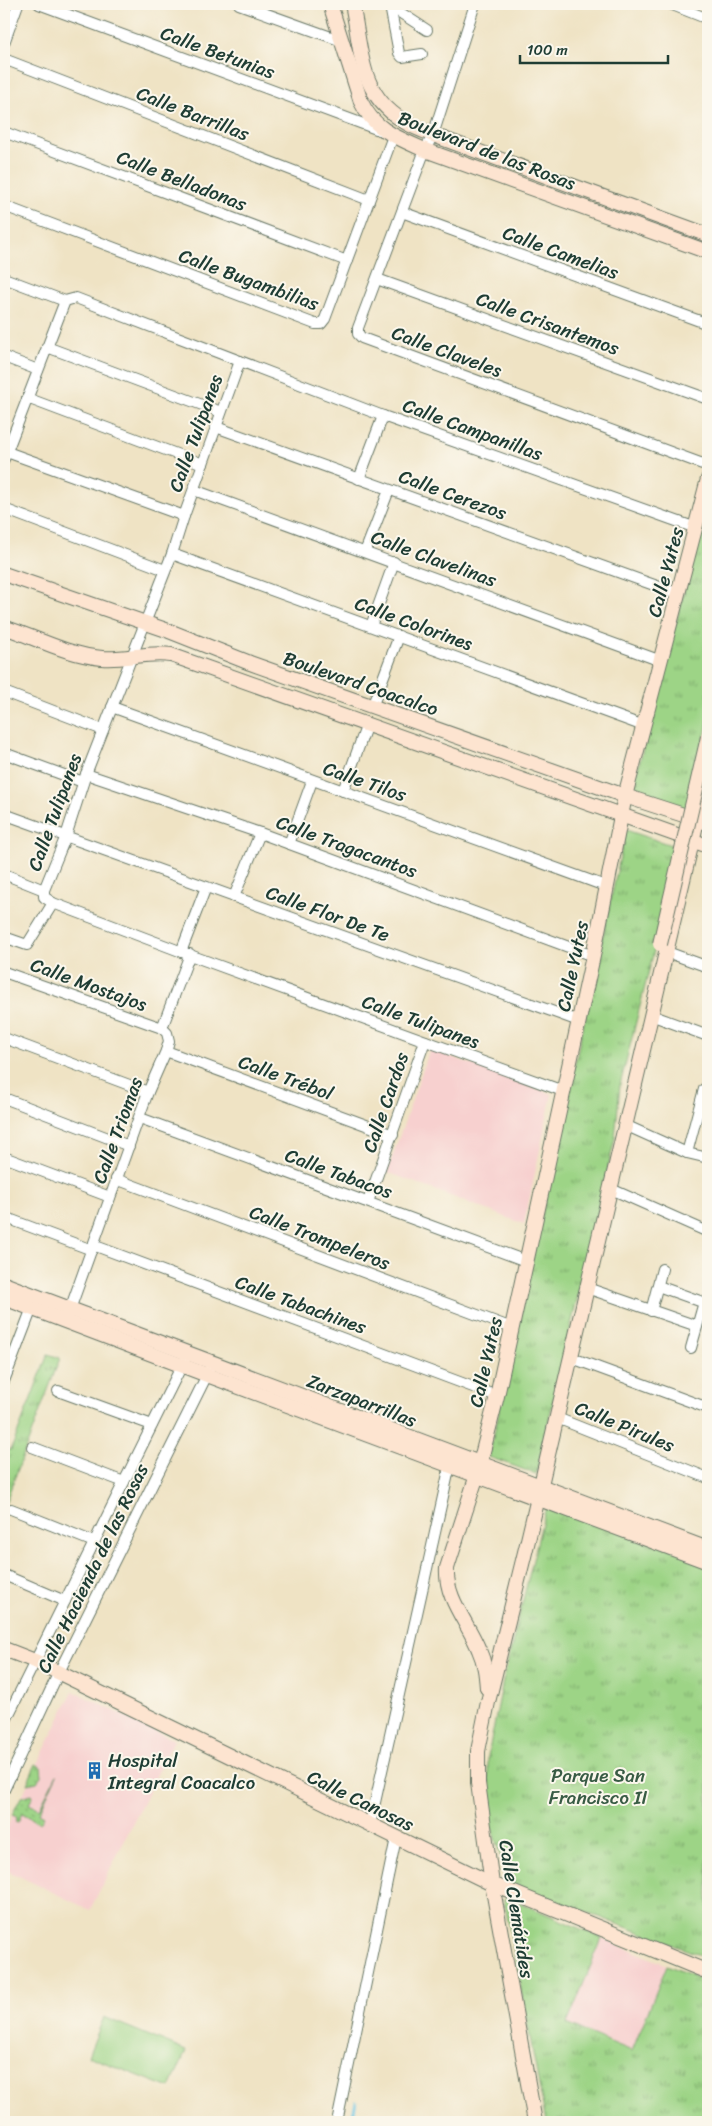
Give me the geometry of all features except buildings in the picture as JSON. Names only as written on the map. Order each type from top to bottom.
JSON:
[{"type":"main road","name":"Boulevard de las Rosas","points":[[330,4],[351,76],[366,113],[389,134],[425,150],[708,252]]},
{"type":"main road","name":"Boulevard de las Rosas","points":[[352,4],[363,69],[374,95],[387,110],[403,122],[433,135],[708,235]]},
{"type":"main road","name":"Calle Yutes","points":[[479,1470],[579,1021],[608,887],[625,796],[708,479]]},
{"type":"main road","name":"Boulevard Coacalco","points":[[4,574],[145,623],[250,664],[625,796],[703,821]]},
{"type":"main road","name":"Boulevard Coacalco","points":[[4,627],[83,656],[133,658],[148,654],[171,654],[708,846]]},
{"type":"main road","points":[[539,1492],[652,1015],[708,737]]},
{"type":"main road","points":[[626,1121],[636,1050],[693,840],[703,821],[708,774]]},
{"type":"main road","name":"Zarzaparrillas","points":[[4,1284],[68,1315],[210,1369],[539,1492],[708,1549]]},
{"type":"main road","name":"Zarzaparrillas","points":[[4,1298],[32,1308],[68,1315]]},
{"type":"main road","name":"Zarzaparrillas","points":[[210,1369],[450,1465],[479,1470]]},
{"type":"main road","name":"Calle Clemátides","points":[[479,1470],[447,1568],[446,1581],[450,1594],[479,1650],[485,1668],[488,1702]]},
{"type":"main road","name":"Zarzaparrillas","points":[[539,1492],[708,1562]]},
{"type":"main road","name":"Calle Clemátides","points":[[535,2122],[492,1884],[478,1783],[478,1751],[539,1492]]},
{"type":"main road","name":"Calle Canosas","points":[[4,1649],[35,1661],[58,1674],[492,1884],[708,1972]]},
{"type":"street","points":[[4,43],[18,4]]},
{"type":"street","name":"Calle Betunias","points":[[39,4],[389,134]]},
{"type":"street","points":[[239,4],[342,40]]},
{"type":"street","name":"Calle Claveles","points":[[475,4],[433,135],[425,150],[358,328],[358,334],[362,338],[708,466]]},
{"type":"street","points":[[670,4],[708,19]]},
{"type":"street","points":[[388,5],[428,30]]},
{"type":"street","points":[[388,5],[399,53],[402,57],[422,54]]},
{"type":"street","name":"Calle Barrillas","points":[[4,59],[369,200]]},
{"type":"street","name":"Calle Belladonas","points":[[4,132],[347,261]]},
{"type":"street","name":"Calle Bugambilias","points":[[4,206],[315,324],[321,324],[326,319],[369,200],[389,134]]},
{"type":"street","name":"Calle Camelias","points":[[402,212],[708,324]]},
{"type":"street","name":"Calle Campanillas","points":[[4,278],[65,301],[76,298],[383,416],[696,528]]},
{"type":"street","name":"Calle Crisantemos","points":[[377,279],[708,399]]},
{"type":"street","points":[[65,301],[5,456],[184,516]]},
{"type":"street","points":[[47,347],[221,412]]},
{"type":"street","points":[[4,357],[38,370]]},
{"type":"street","name":"Calle Tulipanes","points":[[240,361],[172,554],[85,778],[66,836],[44,890],[44,897],[53,903],[185,953],[563,1091]]},
{"type":"street","points":[[27,398],[203,464]]},
{"type":"street","points":[[359,479],[383,416]]},
{"type":"street","points":[[4,426],[15,430]]},
{"type":"street","name":"Calle Cerezos","points":[[216,428],[679,594]]},
{"type":"street","name":"Calle Clavelinas","points":[[194,490],[661,660]]},
{"type":"street","points":[[365,552],[389,490]]},
{"type":"street","points":[[4,509],[165,570]]},
{"type":"street","name":"Calle Colorines","points":[[172,554],[644,726]]},
{"type":"street","points":[[371,626],[394,562]]},
{"type":"street","points":[[372,706],[399,636]]},
{"type":"street","points":[[4,692],[103,730]]},
{"type":"street","name":"Calle Tilos","points":[[112,707],[608,887]]},
{"type":"street","points":[[343,791],[367,724]]},
{"type":"street","name":"Calle Tragacantos","points":[[4,753],[260,833],[593,956]]},
{"type":"street","points":[[289,844],[312,781]]},
{"type":"street","name":"Calle Flor De Te","points":[[4,814],[579,1021]]},
{"type":"street","points":[[234,898],[260,833]]},
{"type":"street","points":[[4,874],[44,890]]},
{"type":"street","points":[[166,1051],[169,1041],[167,1033],[162,1028],[206,887]]},
{"type":"street","points":[[4,937],[28,945],[53,903]]},
{"type":"street","points":[[664,948],[708,967]]},
{"type":"street","name":"Calle Mostajos","points":[[4,972],[162,1028]]},
{"type":"street","points":[[652,1015],[708,1036]]},
{"type":"street","points":[[4,1038],[148,1092]]},
{"type":"street","name":"Calle Cardos","points":[[368,1202],[393,1136],[425,1041]]},
{"type":"street","name":"Calle Triomas","points":[[68,1315],[148,1092],[166,1051]]},
{"type":"street","name":"Calle Trébol","points":[[166,1051],[393,1136]]},
{"type":"street","points":[[687,1153],[704,1108],[704,1090]]},
{"type":"street","points":[[4,1098],[129,1146]]},
{"type":"street","name":"Calle Tabacos","points":[[140,1118],[526,1260]]},
{"type":"street","points":[[626,1121],[687,1153],[708,1158]]},
{"type":"street","points":[[4,1157],[110,1197]]},
{"type":"street","name":"Calle Trompeleros","points":[[116,1179],[512,1328]]},
{"type":"street","points":[[611,1189],[708,1232]]},
{"type":"street","name":"Calle Tabachines","points":[[4,1217],[93,1247],[497,1396]]},
{"type":"street","points":[[651,1311],[662,1269]]},
{"type":"street","points":[[658,1286],[706,1303],[691,1348]]},
{"type":"street","points":[[587,1288],[697,1326]]},
{"type":"street","points":[[4,1381],[32,1308]]},
{"type":"street","points":[[572,1358],[708,1408]]},
{"type":"street","name":"Calle Hacienda de las Rosas","points":[[5,1719],[184,1359]]},
{"type":"street","name":"Calle Hacienda de las Rosas","points":[[4,1790],[58,1674],[210,1369]]},
{"type":"street","points":[[58,1391],[152,1425]]},
{"type":"street","name":"Calle Pirules","points":[[558,1418],[708,1478]]},
{"type":"street","points":[[32,1447],[124,1482]]},
{"type":"street","points":[[370,1825],[450,1465]]},
{"type":"street","points":[[10,1509],[94,1542]]},
{"type":"street","points":[[4,1575],[65,1601]]},
{"type":"street","points":[[337,2122],[396,1838]]},
{"type":"shaded area","points":[[430,1049],[552,1094],[524,1224],[387,1172]]},
{"type":"shaded area","points":[[73,1691],[174,1740],[90,1910],[4,1869],[4,1833]]},
{"type":"shaded area","points":[[602,1938],[667,1965],[632,2051],[567,2024]]},
{"type":"green space","points":[[708,500],[708,722],[688,810],[632,791]]},
{"type":"green space","points":[[626,830],[680,848],[620,1085],[615,1138],[536,1474],[489,1457]]},
{"type":"green space","points":[[48,1354],[60,1358],[4,1506],[4,1448],[11,1450]]},
{"type":"green space","name":"Parque San Francisco II","points":[[547,1503],[708,1560],[708,1958],[509,1883],[488,1816],[488,1756],[503,1681]]},
{"type":"green space","points":[[36,1764],[41,1767],[42,1776],[37,1782],[27,1784]]},
{"type":"green space","points":[[57,1774],[39,1813],[44,1816],[40,1823],[22,1813],[18,1822],[15,1822],[17,1817],[12,1815],[21,1797],[32,1794],[33,1796],[29,1804],[39,1809]]},
{"type":"green space","points":[[507,1897],[602,1938],[567,2024],[632,2051],[667,1965],[708,1982],[708,2122],[546,2122],[504,1900]]},
{"type":"green space","points":[[104,2017],[186,2051],[170,2088],[88,2056]]},
{"type":"waterway","points":[[351,2122],[356,2102]]},
{"type":"place","name":"Hospital Integral Coacalco","points":[[94,1771]]}]
